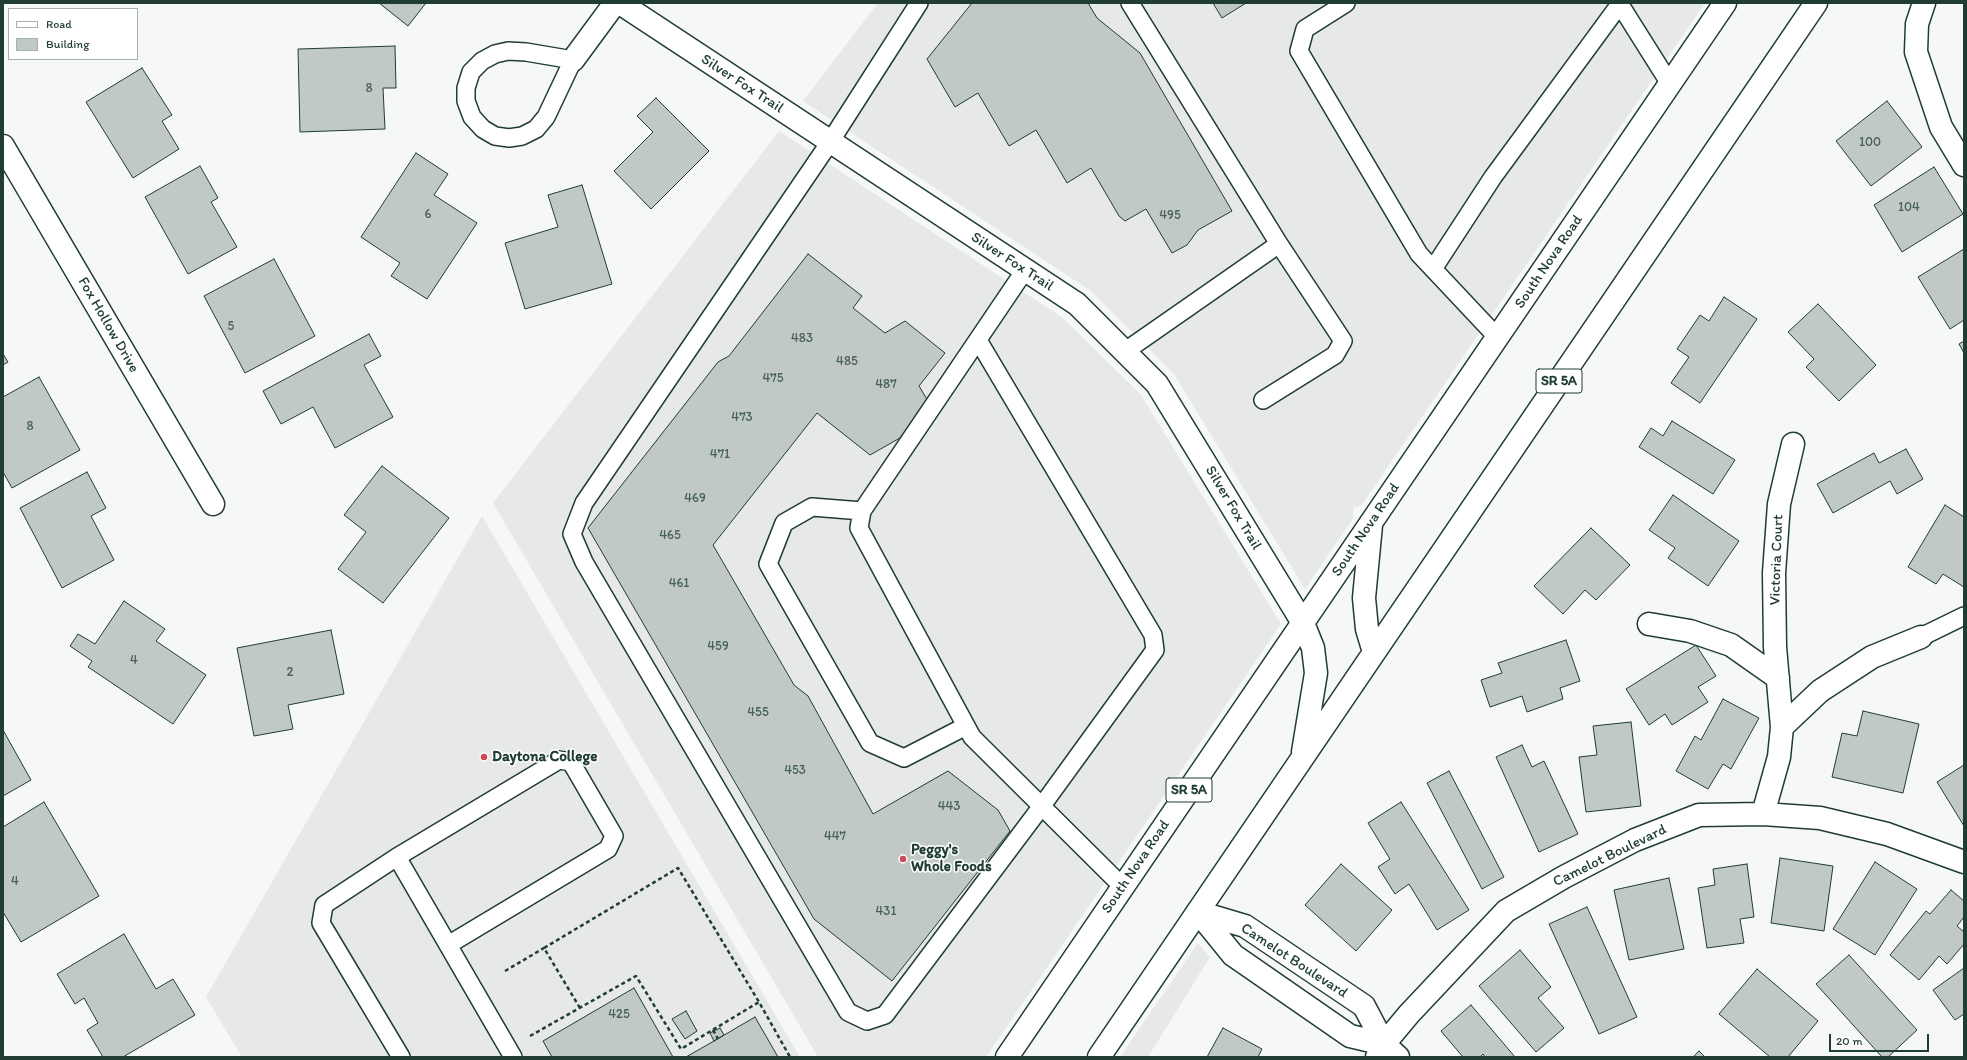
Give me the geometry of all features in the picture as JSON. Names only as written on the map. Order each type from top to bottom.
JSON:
[{"type":"street","points":[[573,60],[615,3]]},
{"type":"street","name":"Silver Fox Trail","points":[[620,3],[1077,304],[1157,384],[1303,623],[1313,648],[1316,673],[1302,759]]},
{"type":"street","name":"South Nova Road","points":[[1007,1057],[1725,3]]},
{"type":"street","name":"SR 5A","points":[[1099,1057],[1816,3]]},
{"type":"street","points":[[1924,3],[1917,24],[1916,52],[1941,128],[1964,165]]},
{"type":"street","name":"Fox Hollow Drive","points":[[3,146],[213,504]]},
{"type":"street","name":"Victoria Court","points":[[1764,814],[1779,757],[1782,727],[1778,678],[1774,573],[1779,504],[1793,444]]},
{"type":"street","points":[[1371,524],[1364,598],[1366,630],[1374,652]]},
{"type":"street","points":[[1649,624],[1690,631],[1731,645],[1778,678]]},
{"type":"street","points":[[1782,727],[1820,690],[1872,657],[1921,636]]},
{"type":"street","name":"Camelot Boulevard","points":[[1386,1053],[1444,976],[1506,911],[1564,876],[1635,840],[1699,815],[1764,814],[1820,818],[1887,834],[1964,862]]},
{"type":"street","name":"Camelot Boulevard","points":[[1198,912],[1245,926],[1364,1006],[1386,1053]]},
{"type":"street","name":"Camelot Boulevard","points":[[1198,912],[1234,955],[1350,1036],[1386,1053]]},
{"type":"lane","points":[[919,3],[830,142],[584,503],[572,534],[588,568],[848,1012],[868,1021],[885,1015],[1041,807],[1155,650],[1153,635],[978,340]]},
{"type":"lane","points":[[1130,3],[1279,244],[1343,341],[1336,355],[1264,400]]},
{"type":"lane","points":[[1346,3],[1305,29],[1299,51],[1419,254],[1498,338]]},
{"type":"lane","points":[[1433,269],[1493,177],[1619,4],[1670,84]]},
{"type":"lane","points":[[508,51],[526,52],[573,60],[546,117],[536,129],[522,136],[509,138],[495,136],[483,129],[472,117],[466,101],[466,88],[472,72],[482,61],[495,54],[508,51]]},
{"type":"lane","points":[[1124,352],[1279,244]]},
{"type":"lane","points":[[1025,270],[862,511],[859,528],[972,737],[1123,887]]},
{"type":"lane","points":[[862,511],[812,507],[784,523],[768,564],[870,743],[904,758],[966,726]]},
{"type":"lane","points":[[1921,636],[1964,616]]},
{"type":"lane","points":[[401,1057],[321,923],[324,905],[397,857],[559,760],[571,762],[614,836],[608,849],[448,945]]},
{"type":"lane","points":[[397,857],[513,1057]]},
{"type":"path","points":[[505,971],[678,868],[759,1002],[790,1057]]},
{"type":"path","points":[[544,948],[580,1008]]},
{"type":"path","points":[[533,1043],[529,1037],[636,976],[681,1049],[759,1002]]},
{"type":"path","points":[[713,1030],[718,1038]]},
{"type":"shaded area","points":[[878,3],[1705,3],[1361,506],[1354,507],[1352,520],[1305,589],[1174,374],[1091,291],[803,101]]},
{"type":"shaded area","points":[[779,131],[1063,318],[1141,395],[1281,624],[986,1057],[818,1057],[493,503]]},
{"type":"shaded area","name":"Daytona College","points":[[482,516],[800,1057],[242,1057],[206,997]]},
{"type":"shaded area","points":[[1198,943],[1210,957],[1148,1057],[1120,1057]]},
{"type":"building","points":[[379,3],[426,3],[408,26]]},
{"type":"building","points":[[972,3],[1088,3],[1097,18],[1140,53],[1232,211],[1198,230],[1187,245],[1172,253],[1146,209],[1125,221],[1119,216],[1091,168],[1067,183],[1036,130],[1009,146],[978,93],[955,107],[927,59]]},
{"type":"building","points":[[1213,3],[1246,3],[1222,18]]},
{"type":"building","points":[[395,46],[396,88],[383,88],[385,129],[300,132],[298,49]]},
{"type":"building","points":[[142,68],[172,115],[162,121],[179,149],[133,178],[86,102]]},
{"type":"building","points":[[656,98],[709,151],[651,209],[614,171],[653,132],[637,116]]},
{"type":"building","points":[[1887,101],[1922,147],[1871,186],[1836,141]]},
{"type":"building","points":[[416,153],[448,174],[434,195],[477,223],[427,299],[391,276],[400,263],[361,237]]},
{"type":"building","points":[[200,166],[218,198],[211,202],[237,247],[188,274],[145,197]]},
{"type":"building","points":[[1934,167],[1963,214],[1902,252],[1874,205]]},
{"type":"building","points":[[582,185],[612,284],[525,309],[505,243],[558,227],[548,195]]},
{"type":"building","points":[[1964,249],[1964,320],[1950,329],[1918,277]]},
{"type":"building","points":[[808,254],[862,296],[853,308],[885,333],[905,321],[945,353],[919,386],[928,401],[900,438],[870,455],[817,413],[713,545],[794,685],[808,696],[873,814],[948,771],[998,810],[1010,831],[892,981],[814,919],[588,528],[718,362],[729,356]]},
{"type":"building","points":[[274,259],[315,336],[245,373],[204,296]]},
{"type":"building","points":[[1724,297],[1757,319],[1700,403],[1671,383],[1689,357],[1677,349],[1700,315],[1709,321]]},
{"type":"building","points":[[1818,304],[1876,365],[1839,401],[1806,367],[1814,359],[1788,332]]},
{"type":"building","points":[[369,334],[381,356],[364,365],[393,417],[335,448],[313,407],[281,424],[263,391]]},
{"type":"building","points":[[1964,341],[1964,353],[1959,344]]},
{"type":"building","points":[[3,354],[8,362],[3,365]]},
{"type":"building","points":[[39,377],[80,450],[12,488],[3,472],[3,397]]},
{"type":"building","points":[[1672,421],[1735,460],[1713,494],[1639,447],[1651,428],[1663,436]]},
{"type":"building","points":[[1906,449],[1923,479],[1897,494],[1890,481],[1833,513],[1817,484],[1874,453],[1879,463]]},
{"type":"building","points":[[382,466],[449,518],[383,603],[338,569],[366,532],[344,515]]},
{"type":"building","points":[[87,472],[106,508],[91,516],[114,560],[62,588],[20,508]]},
{"type":"building","points":[[1673,495],[1739,541],[1708,586],[1668,558],[1675,548],[1649,530]]},
{"type":"building","points":[[1945,505],[1964,517],[1964,587],[1943,574],[1936,584],[1908,567]]},
{"type":"building","points":[[1591,528],[1630,565],[1596,600],[1585,590],[1563,614],[1534,586]]},
{"type":"building","points":[[124,601],[165,629],[156,641],[206,675],[173,724],[88,667],[92,661],[70,646],[78,634],[95,644]]},
{"type":"building","points":[[331,630],[344,694],[288,705],[293,729],[254,736],[237,648]]},
{"type":"building","points":[[1566,640],[1580,681],[1560,688],[1563,699],[1527,712],[1522,696],[1490,707],[1481,680],[1502,673],[1498,663]]},
{"type":"building","points":[[1696,645],[1716,676],[1698,687],[1708,702],[1672,725],[1665,714],[1649,725],[1626,689]]},
{"type":"building","points":[[1723,699],[1759,718],[1731,769],[1723,764],[1708,789],[1676,771],[1695,736],[1701,740]]},
{"type":"building","points":[[1863,711],[1919,724],[1903,793],[1832,777],[1842,733],[1857,736]]},
{"type":"building","points":[[1631,722],[1641,806],[1586,812],[1579,757],[1597,755],[1593,726]]},
{"type":"building","points":[[3,730],[31,780],[3,796]]},
{"type":"building","points":[[1522,745],[1532,767],[1544,761],[1578,834],[1539,852],[1496,757]]},
{"type":"building","points":[[1964,765],[1964,826],[1937,782]]},
{"type":"building","points":[[1449,771],[1504,877],[1482,889],[1427,783]]},
{"type":"building","points":[[44,802],[99,896],[21,942],[3,912],[3,827]]},
{"type":"building","points":[[1401,802],[1469,910],[1437,930],[1409,884],[1395,894],[1378,867],[1390,859],[1368,823]]},
{"type":"building","points":[[1780,858],[1833,866],[1824,931],[1771,923]]},
{"type":"building","points":[[1875,862],[1917,889],[1875,955],[1833,929]]},
{"type":"building","points":[[1341,864],[1392,910],[1356,951],[1305,905]]},
{"type":"building","points":[[1747,864],[1754,917],[1740,919],[1744,943],[1707,948],[1698,888],[1715,885],[1713,869]]},
{"type":"building","points":[[1669,878],[1684,949],[1629,960],[1614,890]]},
{"type":"building","points":[[1951,890],[1964,901],[1964,917],[1957,926],[1964,932],[1964,944],[1947,964],[1939,956],[1919,980],[1890,955],[1926,911],[1930,914]]},
{"type":"building","points":[[1587,907],[1637,1017],[1599,1034],[1549,924]]},
{"type":"building","points":[[124,934],[156,989],[173,979],[195,1015],[123,1057],[103,1057],[87,1030],[98,1023],[84,998],[75,1004],[57,974]]},
{"type":"building","points":[[1520,950],[1551,987],[1538,998],[1564,1028],[1536,1052],[1479,986]]},
{"type":"building","points":[[1849,955],[1917,1030],[1888,1057],[1882,1057],[1816,984]]},
{"type":"building","points":[[1964,968],[1964,1014],[1955,1020],[1933,990]]},
{"type":"building","points":[[1757,969],[1818,1021],[1788,1057],[1770,1057],[1719,1014]]},
{"type":"building","points":[[634,988],[673,1057],[552,1057],[543,1041]]},
{"type":"building","points":[[1471,1005],[1515,1057],[1485,1057],[1483,1054],[1480,1057],[1463,1057],[1441,1031]]},
{"type":"building","points":[[686,1011],[697,1031],[685,1039],[672,1019]]},
{"type":"building","points":[[755,1017],[778,1057],[686,1057],[714,1041]]},
{"type":"building","points":[[720,1028],[724,1035],[714,1041],[710,1033]]},
{"type":"building","points":[[1223,1028],[1262,1049],[1258,1057],[1207,1057]]},
{"type":"building","points":[[1699,1051],[1705,1057],[1693,1057]]},
{"type":"place","name":"Daytona College","points":[[484,757]]},
{"type":"place","name":"Peggy's Whole Foods","points":[[903,859]]}]
